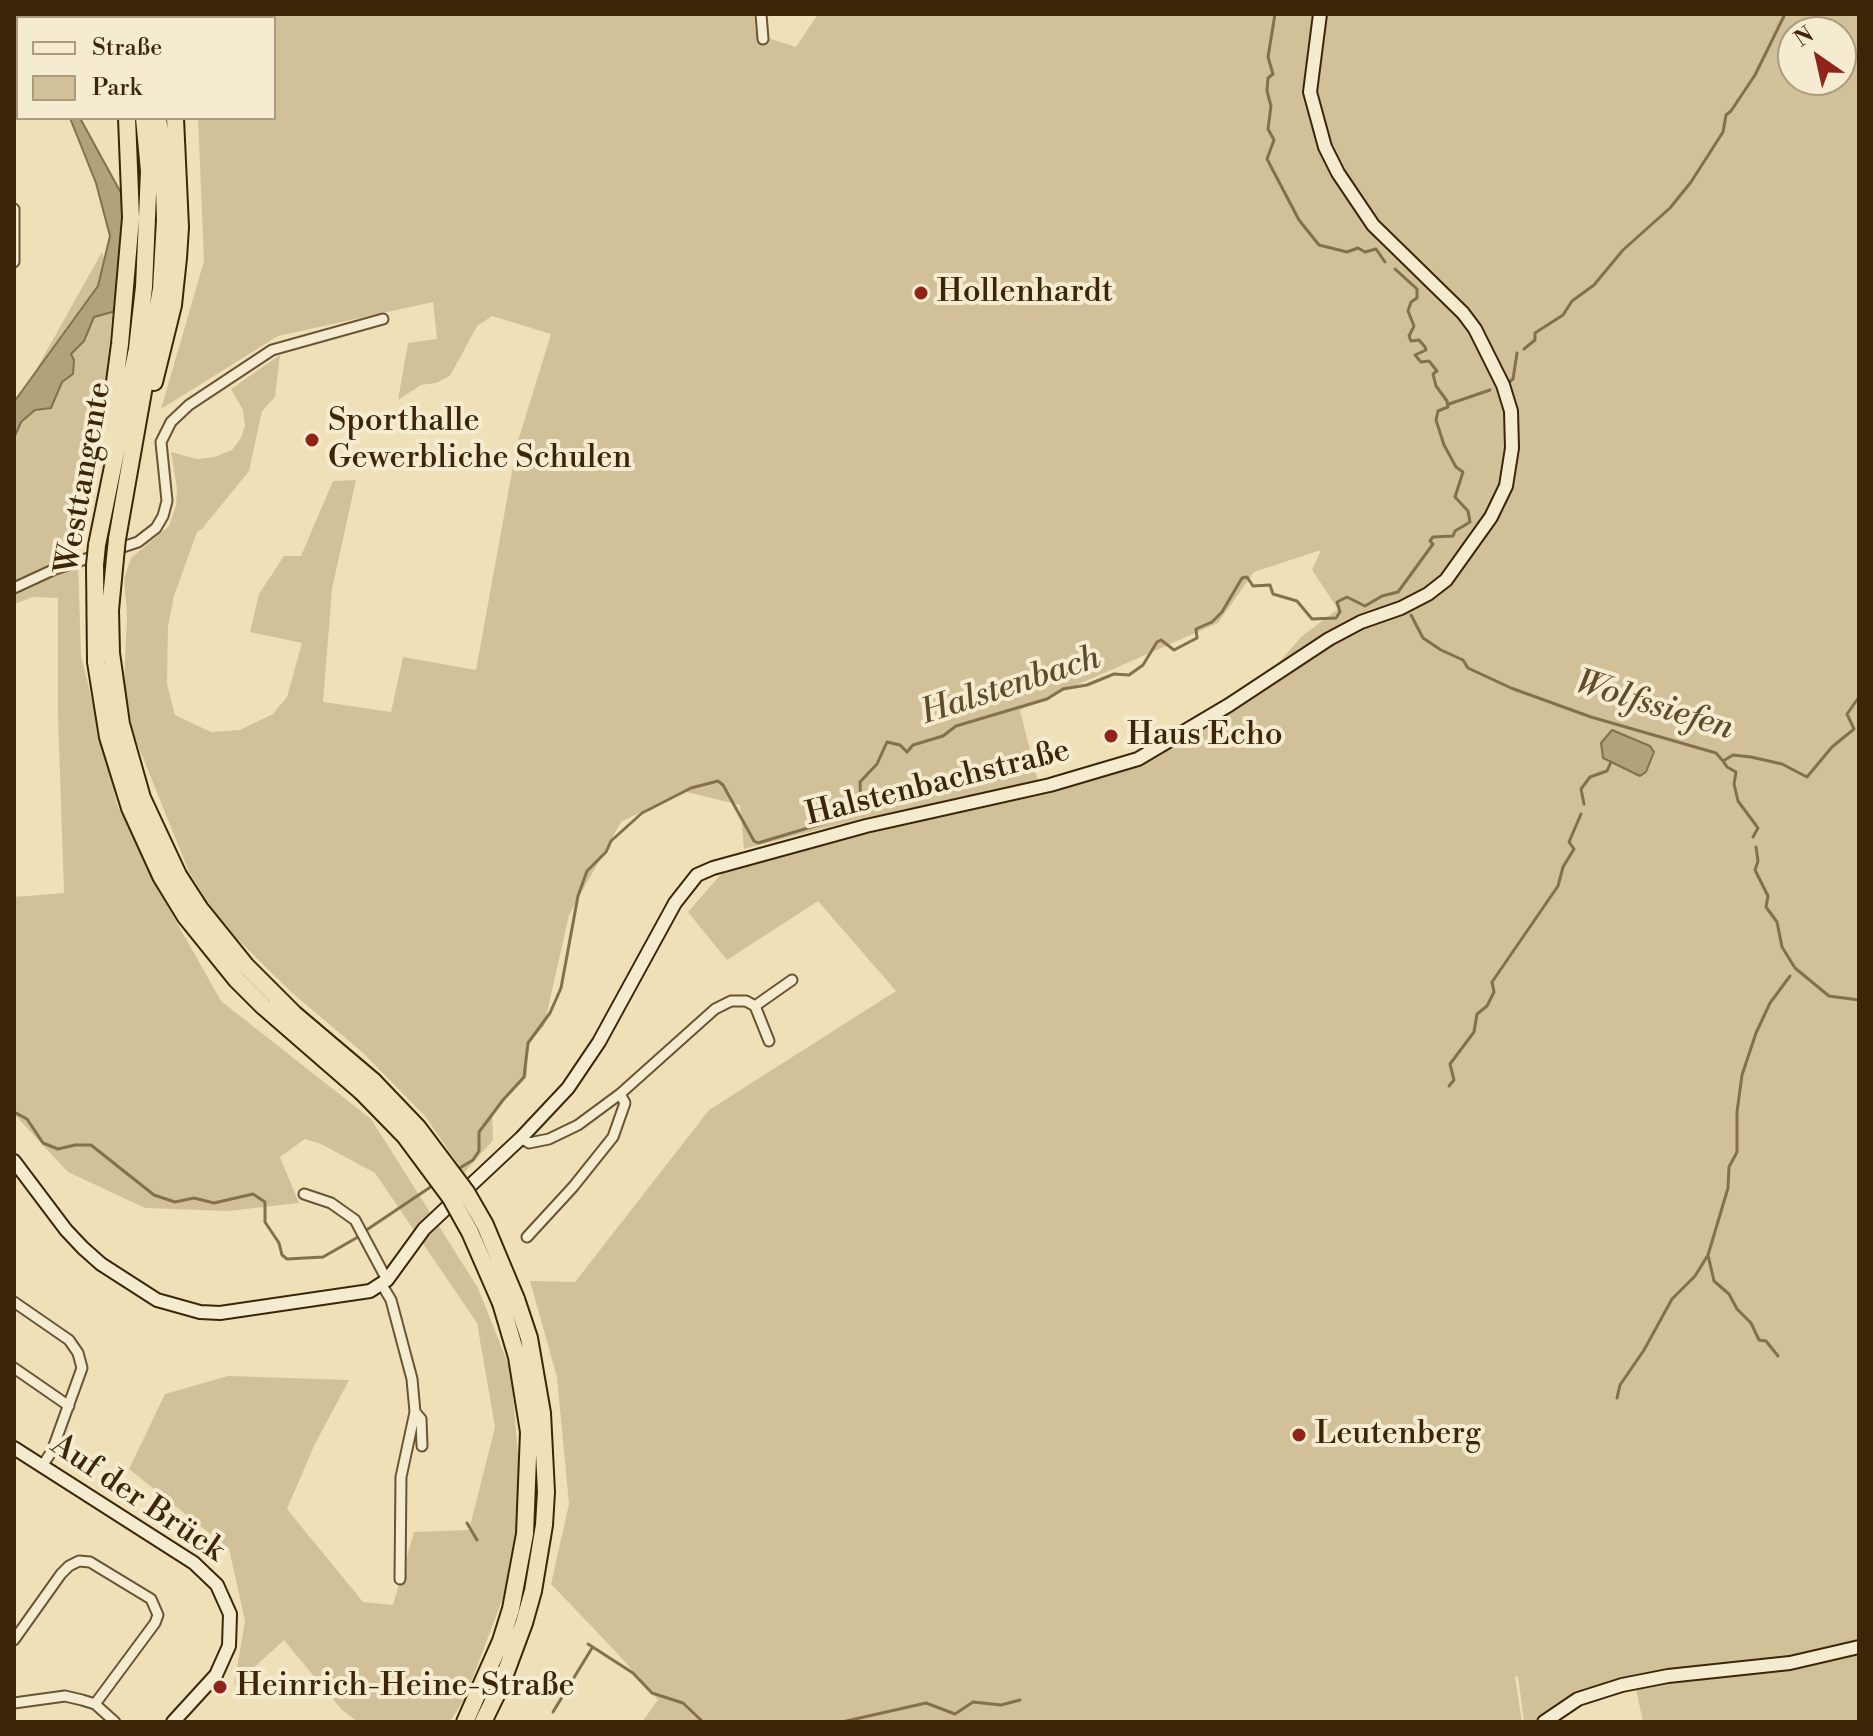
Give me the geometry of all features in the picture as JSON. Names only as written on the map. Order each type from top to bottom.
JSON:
[{"type":"highway","points":[[108,488],[104,461],[120,344],[131,218],[127,120]]},
{"type":"highway","name":"Westtangente","points":[[144,120],[156,328],[117,539],[110,610],[111,653],[121,724],[142,798],[178,875],[200,909],[246,966],[368,1086]]},
{"type":"highway","name":"Westtangente","points":[[158,120],[165,220],[108,488],[95,565],[96,662],[108,737],[130,808],[161,876],[186,917],[236,979],[263,1006],[368,1086]]},
{"type":"highway","points":[[137,420],[149,402],[170,318],[180,227],[175,120]]},
{"type":"highway","points":[[368,1086],[418,1128],[458,1181],[485,1225],[508,1301],[529,1432],[525,1534],[511,1609],[489,1674],[465,1722]]},
{"type":"highway","points":[[483,1722],[501,1685],[524,1623],[535,1580],[546,1492],[542,1413],[529,1338],[508,1301]]},
{"type":"street","points":[[761,14],[763,39]]},
{"type":"street","name":"Halstenbachstraße","points":[[384,1282],[424,1229],[551,1108],[586,1065],[675,903],[697,875],[837,834],[1050,785],[1138,759],[1229,705],[1329,639],[1428,594],[1446,580],[1466,555],[1491,517],[1506,486],[1512,448],[1511,411],[1503,385],[1475,329],[1463,313],[1373,225],[1338,173],[1325,147],[1310,92],[1320,14]]},
{"type":"street","points":[[14,209],[14,262]]},
{"type":"street","points":[[14,588],[55,569],[138,542],[156,528],[167,501],[161,442],[171,422],[189,405],[272,350],[383,319]]},
{"type":"street","points":[[755,1006],[792,980]]},
{"type":"street","points":[[521,1138],[529,1143],[549,1139],[578,1125],[620,1094],[715,1009],[731,1001],[746,1001],[755,1006],[769,1041]]},
{"type":"street","points":[[527,1237],[613,1137],[625,1103],[620,1094]]},
{"type":"street","points":[[14,1161],[83,1248],[136,1288],[167,1304],[220,1313],[370,1291],[384,1282]]},
{"type":"street","points":[[304,1194],[331,1203],[355,1220],[391,1300],[409,1366],[415,1412],[401,1477],[400,1579]]},
{"type":"street","points":[[14,1302],[69,1340],[78,1353],[82,1368],[52,1451],[42,1466]]},
{"type":"street","points":[[14,1368],[69,1406]]},
{"type":"street","points":[[415,1412],[421,1419],[422,1446]]},
{"type":"street","name":"Auf der Brück","points":[[14,1448],[194,1563],[217,1585],[225,1599],[231,1630],[224,1662],[207,1686],[173,1722]]},
{"type":"street","points":[[14,1640],[61,1574],[79,1561],[90,1562],[151,1599],[158,1615],[155,1623],[95,1704]]},
{"type":"street","points":[[1544,1722],[1578,1699],[1622,1685],[1668,1676],[1790,1663],[1859,1647]]},
{"type":"street","points":[[14,1703],[65,1696],[95,1704],[115,1722]]},
{"type":"green space","points":[[229,14],[754,14],[756,34],[796,47],[818,14],[1859,14],[1859,1722],[1643,1722],[1634,1680],[1539,1722],[1524,1722],[1518,1676],[1515,1677],[1522,1722],[642,1722],[658,1700],[551,1584],[569,1504],[557,1377],[530,1281],[575,1282],[709,1110],[896,991],[818,901],[727,960],[688,912],[724,871],[919,821],[1048,794],[1136,766],[1243,704],[1302,636],[1338,609],[1312,570],[1321,550],[1254,572],[1218,623],[1020,710],[1038,782],[859,819],[744,849],[740,805],[682,791],[621,822],[569,915],[544,1026],[527,1045],[527,1077],[492,1113],[493,1140],[464,1173],[425,1116],[362,1052],[290,991],[221,923],[189,872],[133,733],[124,684],[127,616],[124,579],[131,558],[169,526],[176,506],[177,489],[171,452],[197,459],[232,450],[245,426],[243,410],[231,389],[280,355],[275,397],[262,411],[249,471],[197,532],[174,596],[168,627],[167,684],[175,715],[211,732],[240,730],[273,714],[287,697],[302,643],[250,632],[259,594],[284,556],[301,556],[333,481],[356,480],[332,589],[323,702],[391,712],[403,657],[476,670],[517,444],[551,334],[492,316],[477,326],[450,376],[436,383],[421,385],[398,400],[408,343],[437,339],[433,302],[278,336],[161,409],[204,261],[198,120],[276,120],[276,16]]},
{"type":"green space","points":[[102,252],[114,297],[104,403],[77,532],[81,655],[117,804],[150,875],[221,1001],[371,1119],[478,1288],[511,1371],[521,1491],[514,1568],[466,1696],[450,1722],[358,1722],[342,1710],[284,1640],[234,1686],[245,1621],[229,1549],[129,1469],[165,1394],[228,1376],[349,1380],[314,1446],[287,1509],[363,1602],[393,1605],[414,1532],[469,1530],[495,1427],[477,1323],[375,1173],[321,1144],[305,1139],[280,1157],[299,1203],[228,1211],[145,1208],[68,1172],[14,1114],[14,897],[64,893],[58,598],[33,597],[14,604],[14,409]]},
{"type":"shaded area","points":[[71,120],[81,120],[127,204],[116,311],[94,317],[84,341],[71,354],[73,374],[62,382],[51,408],[35,410],[21,422],[14,438],[14,402],[98,286],[110,236],[96,183]]},
{"type":"shaded area","points":[[1612,730],[1650,746],[1654,752],[1646,772],[1640,776],[1603,758],[1601,743]]},
{"type":"waterway","points":[[1275,14],[1268,57],[1273,74],[1268,78],[1267,91],[1271,106],[1268,129],[1274,140],[1267,159],[1299,220],[1319,245],[1347,252],[1358,248],[1365,252],[1376,249],[1385,262]]},
{"type":"waterway","points":[[1524,349],[1535,340],[1535,333],[1563,315],[1572,301],[1594,285],[1623,250],[1670,208],[1691,182],[1723,132],[1726,115],[1755,75],[1785,14]]},
{"type":"waterway","points":[[1395,269],[1417,289],[1417,298],[1411,302],[1408,311],[1414,326],[1409,336],[1411,341],[1419,340],[1425,347],[1426,350],[1415,355],[1421,362],[1429,361],[1437,371],[1433,374],[1436,386],[1447,401],[1448,407],[1438,411],[1436,420],[1444,445],[1456,467],[1463,472],[1455,497],[1468,511],[1470,522],[1455,531],[1453,536],[1433,537],[1430,541],[1433,544],[1398,592]]},
{"type":"waterway","points":[[1508,383],[1513,379],[1517,353]]},
{"type":"waterway","points":[[1449,404],[1490,390]]},
{"type":"waterway","name":"Halstenbach","points":[[458,1169],[473,1160],[479,1151],[479,1132],[524,1077],[528,1043],[550,1013],[561,988],[578,896],[587,871],[606,852],[611,841],[642,813],[691,788],[718,781],[758,843],[858,813],[861,810],[860,782],[877,764],[887,742],[900,745],[907,752],[913,745],[943,736],[956,726],[1047,699],[1063,689],[1087,685],[1114,674],[1129,675],[1143,665],[1161,640],[1174,650],[1197,638],[1196,629],[1212,622],[1222,612],[1242,578],[1247,577],[1253,586],[1270,585],[1273,594],[1297,601],[1312,619],[1336,618],[1340,612],[1337,602],[1347,597],[1365,606],[1382,596],[1398,592]]},
{"type":"waterway","name":"Wolfssiefen","points":[[1411,615],[1423,638],[1463,660],[1468,668],[1511,688],[1591,717],[1716,753],[1723,761],[1733,755],[1751,757],[1782,764],[1807,777],[1832,747],[1854,729],[1847,714],[1859,697]]},
{"type":"waterway","points":[[1723,761],[1736,772],[1734,784],[1738,801],[1758,828],[1753,837]]},
{"type":"waterway","points":[[1584,804],[1581,789],[1590,777],[1607,771],[1611,762]]},
{"type":"waterway","points":[[1449,1086],[1454,1080],[1450,1064],[1474,1032],[1477,1014],[1487,1006],[1494,992],[1492,982],[1558,886],[1563,867],[1574,849],[1569,842],[1581,814]]},
{"type":"waterway","points":[[1756,847],[1758,861],[1755,870],[1768,896],[1766,907],[1777,922],[1782,947],[1795,968],[1829,996],[1859,1000]]},
{"type":"waterway","points":[[1617,1398],[1620,1385],[1644,1350],[1672,1299],[1695,1276],[1708,1255],[1728,1188],[1729,1167],[1737,1152],[1737,1112],[1742,1075],[1770,1003],[1790,976]]},
{"type":"waterway","name":"Halstenbach","points":[[14,1112],[27,1119],[43,1143],[58,1149],[91,1145],[154,1195],[175,1202],[194,1198],[214,1203],[253,1194],[265,1202],[265,1222],[287,1259],[323,1257],[358,1237]]},
{"type":"waterway","name":"Halstenbach","points":[[365,1231],[435,1184]]},
{"type":"waterway","points":[[1708,1255],[1714,1281],[1729,1294],[1737,1309],[1751,1323],[1759,1340],[1766,1341],[1778,1356]]},
{"type":"waterway","points":[[467,1523],[477,1540]]},
{"type":"waterway","points":[[588,1644],[633,1673],[652,1693],[683,1703],[703,1722]]},
{"type":"waterway","points":[[553,1712],[592,1648]]},
{"type":"waterway","points":[[842,1722],[926,1703],[955,1714],[973,1702],[1001,1705],[1020,1700]]},
{"type":"place","name":"Hollenhardt","points":[[921,293]]},
{"type":"place","name":"Sporthalle Gewerbliche Schulen","points":[[312,440]]},
{"type":"place","name":"Haus Echo","points":[[1111,736]]},
{"type":"place","name":"Leutenberg","points":[[1299,1435]]},
{"type":"place","name":"Heinrich-Heine-Straße","points":[[220,1687]]}]
